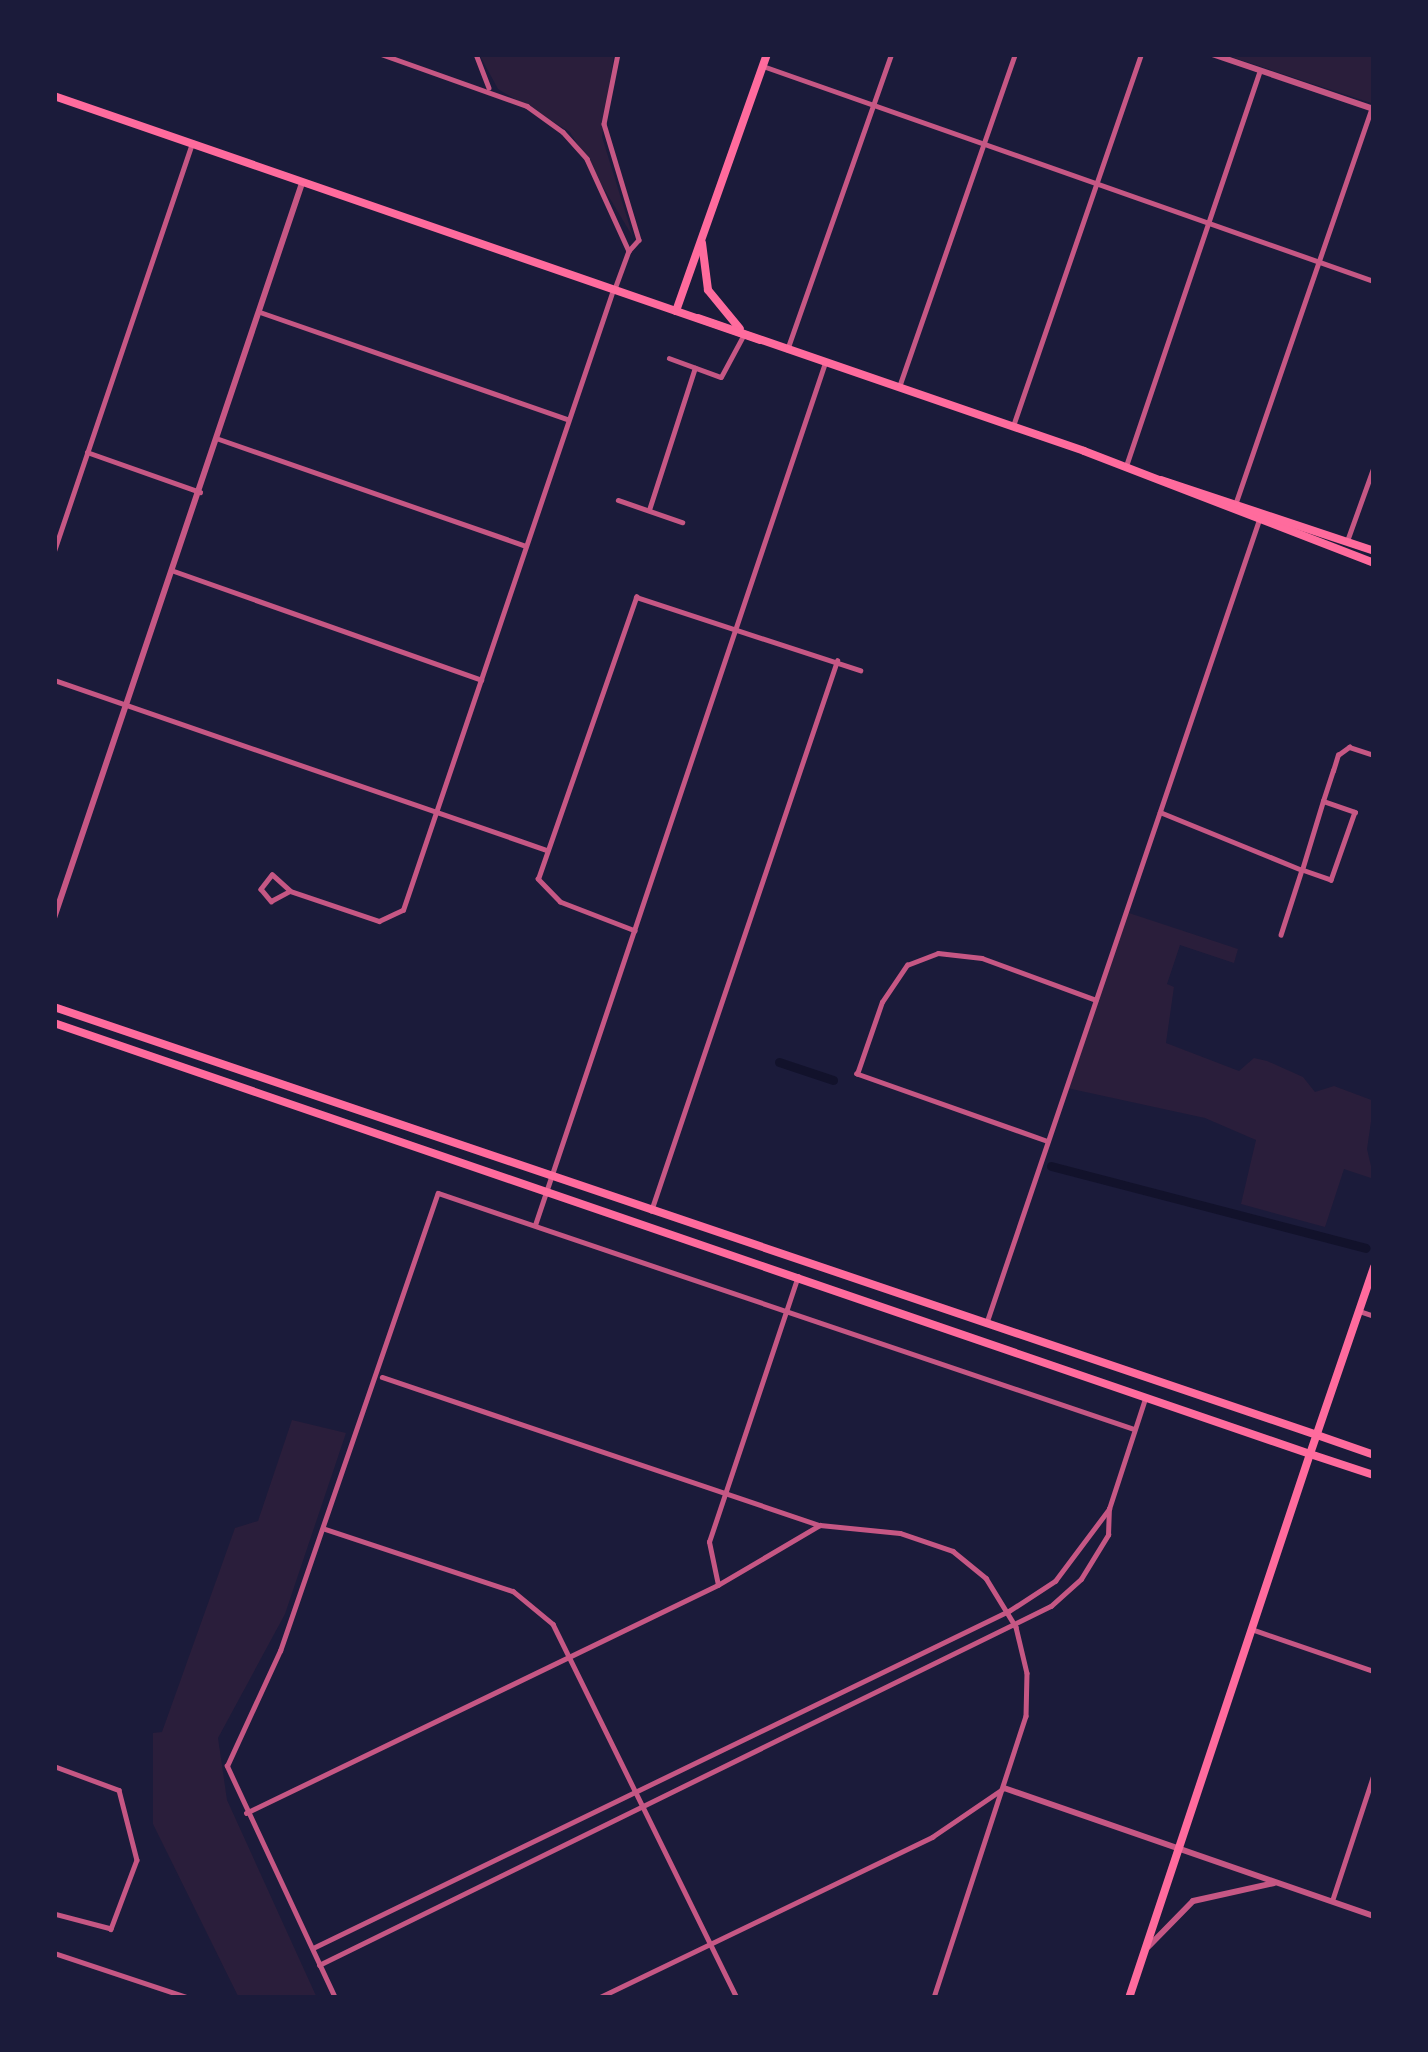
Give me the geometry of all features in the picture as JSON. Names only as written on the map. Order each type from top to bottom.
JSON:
[{"type":"main road","points":[[676,310],[767,54]]},
{"type":"main road","points":[[54,96],[1236,502],[1374,563]]},
{"type":"main road","points":[[701,242],[708,290],[741,334]]},
{"type":"main road","points":[[1160,479],[1199,499],[1374,551]]},
{"type":"main road","points":[[1199,499],[1236,502]]},
{"type":"main road","points":[[54,1007],[1374,1455]]},
{"type":"main road","points":[[54,1023],[1374,1475]]},
{"type":"main road","points":[[195,1070],[200,1056]]},
{"type":"main road","points":[[745,1258],[750,1245]]},
{"type":"main road","points":[[1129,1998],[1374,1267]]},
{"type":"main road","points":[[923,1319],[928,1305]]},
{"type":"street","points":[[381,54],[490,91],[546,118],[576,146],[629,251]]},
{"type":"street","points":[[476,54],[490,91]]},
{"type":"street","points":[[290,890],[275,902],[261,889],[272,875],[290,890],[379,921],[403,910],[568,419],[614,289],[639,239],[604,124],[618,54]]},
{"type":"street","points":[[787,350],[891,54]]},
{"type":"street","points":[[899,387],[1015,54]]},
{"type":"street","points":[[1012,426],[1141,54]]},
{"type":"street","points":[[1212,54],[1373,108],[1236,502]]},
{"type":"street","points":[[763,66],[1374,281]]},
{"type":"street","points":[[1126,466],[1260,70]]},
{"type":"street","points":[[54,551],[192,143]]},
{"type":"street","points":[[54,918],[303,181]]},
{"type":"street","points":[[260,312],[568,419]]},
{"type":"street","points":[[668,358],[721,376],[741,334]]},
{"type":"street","points":[[535,1225],[825,363]]},
{"type":"street","points":[[649,510],[695,368]]},
{"type":"street","points":[[219,439],[526,547]]},
{"type":"street","points":[[87,452],[200,492]]},
{"type":"street","points":[[1347,541],[1374,466]]},
{"type":"street","points":[[618,500],[682,522]]},
{"type":"street","points":[[986,1325],[1260,516]]},
{"type":"street","points":[[174,572],[482,680]]},
{"type":"street","points":[[635,931],[541,890],[548,850],[636,597],[860,670]]},
{"type":"street","points":[[651,1211],[837,661]]},
{"type":"street","points":[[54,680],[548,850]]},
{"type":"street","points":[[1281,935],[1338,755],[1349,747],[1374,755]]},
{"type":"street","points":[[1160,812],[1331,880],[1354,812],[1323,802]]},
{"type":"street","points":[[1048,1142],[857,1074],[895,976],[935,954],[982,958],[1096,1000]]},
{"type":"street","points":[[334,1998],[227,1766],[231,1748],[280,1651],[439,1193],[1134,1429]]},
{"type":"street","points":[[718,1585],[709,1542],[798,1276]]},
{"type":"street","points":[[1359,1311],[1374,1316]]},
{"type":"street","points":[[379,1376],[820,1525],[900,1533],[952,1551],[1009,1611],[1016,1627],[1026,1716],[934,1998]]},
{"type":"street","points":[[319,1965],[1016,1627],[1081,1579],[1108,1534],[1108,1510],[1146,1396]]},
{"type":"street","points":[[310,1949],[1009,1611],[1055,1581],[1108,1510]]},
{"type":"street","points":[[245,1813],[718,1585],[820,1525]]},
{"type":"street","points":[[325,1529],[513,1591],[537,1607],[571,1655],[737,1998]]},
{"type":"street","points":[[1252,1629],[1374,1671]]},
{"type":"street","points":[[54,1766],[119,1790],[137,1860],[111,1929],[54,1914]]},
{"type":"street","points":[[1332,1901],[1374,1773]]},
{"type":"street","points":[[1004,1788],[1374,1916]]},
{"type":"street","points":[[598,1998],[932,1837],[1004,1788]]},
{"type":"street","points":[[1145,1950],[1193,1901],[1279,1882]]},
{"type":"street","points":[[54,1953],[189,1998]]},
{"type":"shaded area","points":[[479,54],[614,54],[602,137],[633,237],[570,132],[498,89]]},
{"type":"shaded area","points":[[1223,54],[1374,54],[1374,104],[1298,79]]},
{"type":"shaded area","points":[[1126,912],[1238,949],[1234,963],[1180,945],[1167,984],[1174,987],[1166,1043],[1239,1071],[1254,1058],[1267,1061],[1303,1077],[1315,1092],[1334,1086],[1374,1101],[1367,1149],[1374,1179],[1344,1169],[1325,1227],[1241,1204],[1256,1140],[1205,1118],[1067,1088]]},
{"type":"shaded area","points":[[292,1420],[346,1433],[285,1614],[218,1738],[227,1800],[317,1998],[239,1998],[153,1824],[153,1733],[162,1732],[235,1528],[258,1521]]},
{"type":"waterway","points":[[779,1062],[833,1080]]},
{"type":"waterway","points":[[1051,1166],[1366,1248]]}]
